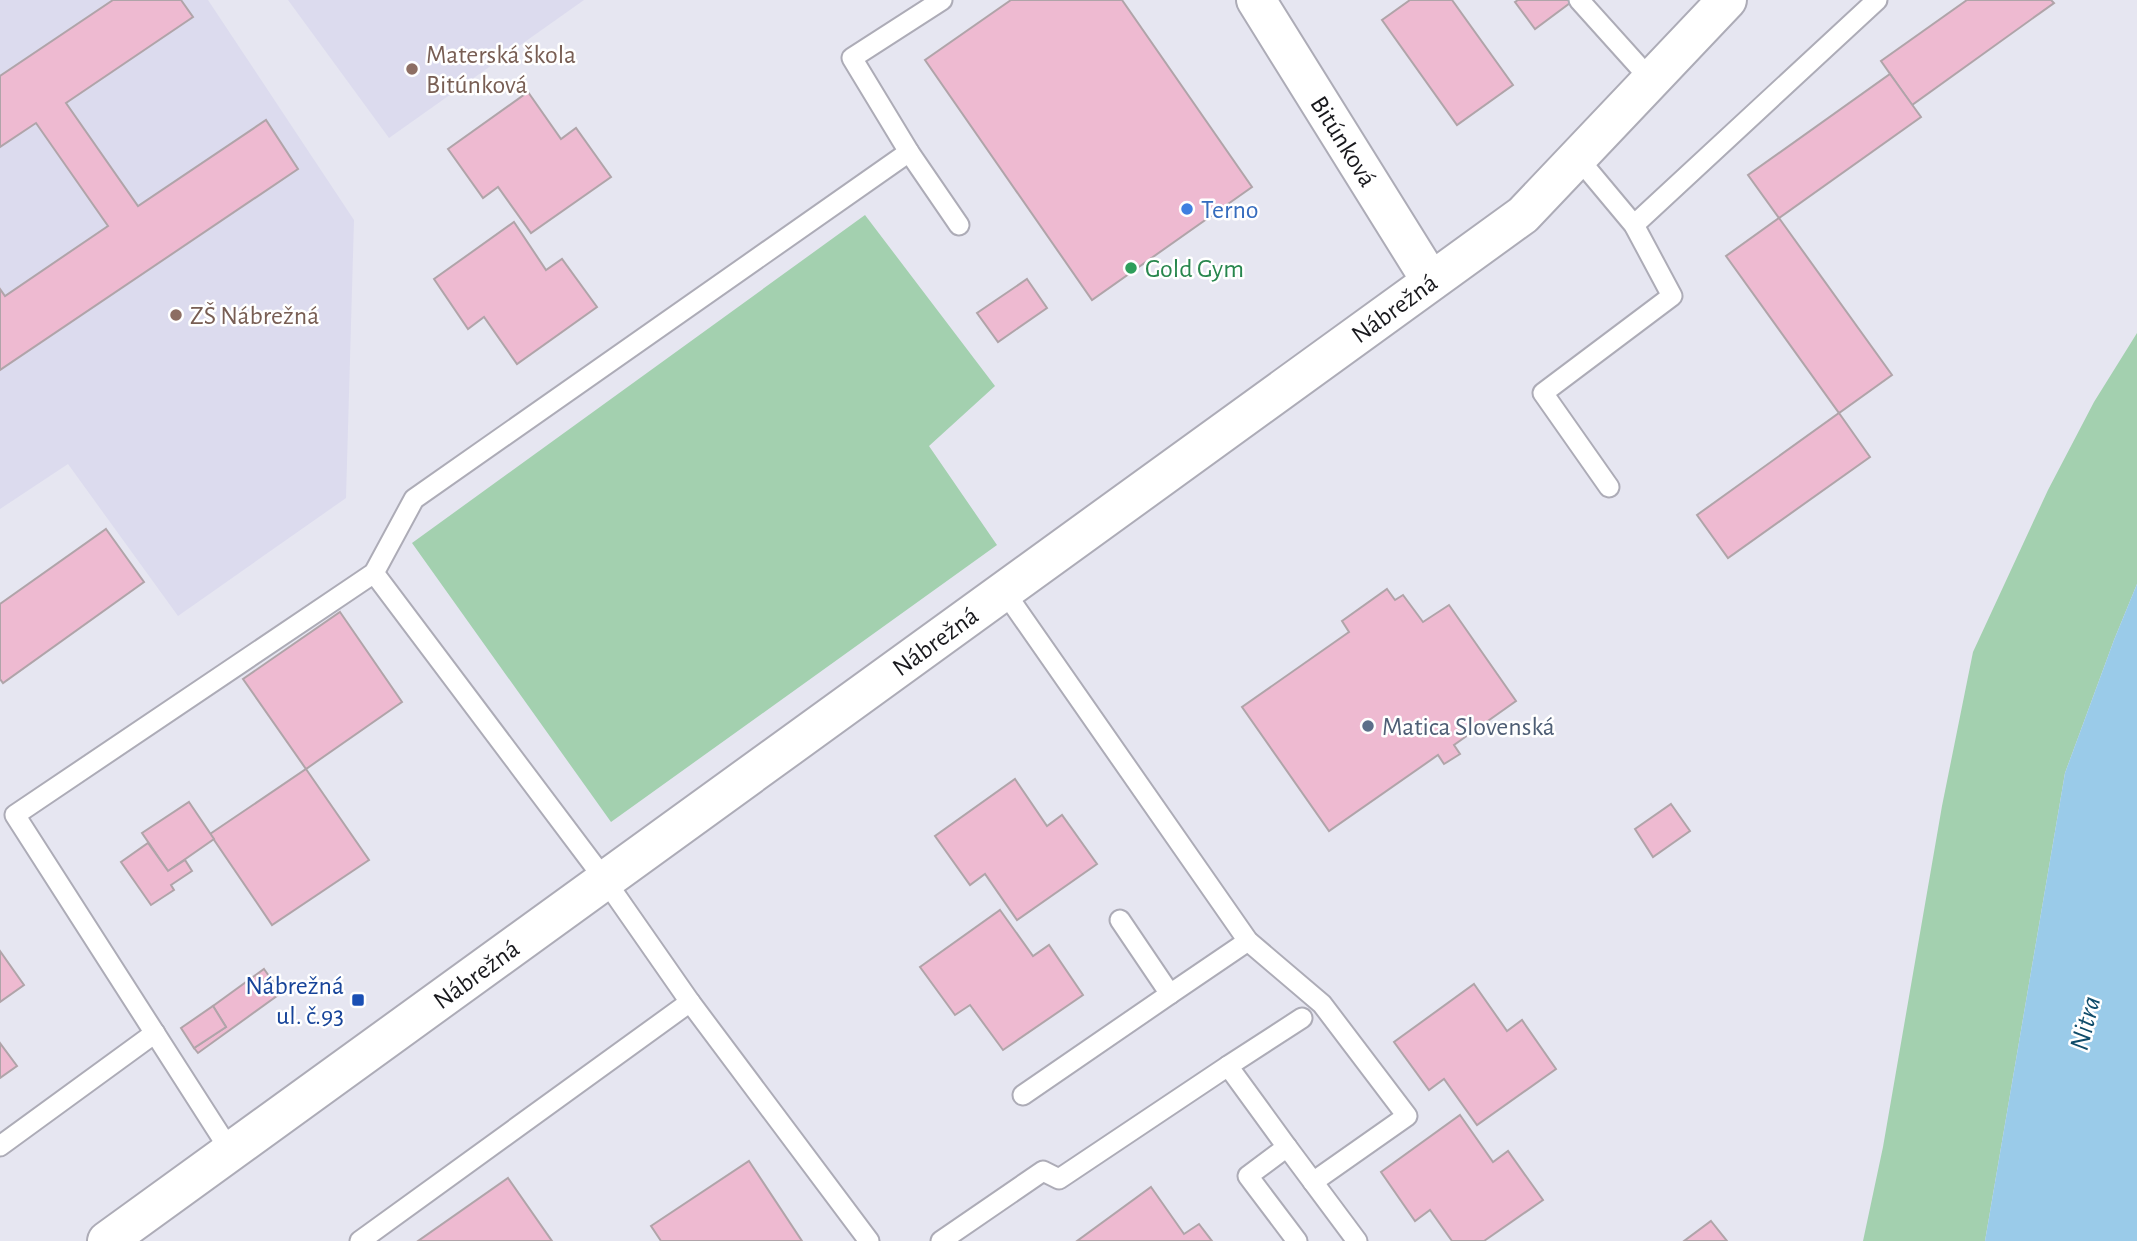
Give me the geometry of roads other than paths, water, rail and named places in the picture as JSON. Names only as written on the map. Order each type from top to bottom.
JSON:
[{"type":"street","name":"Bitúnková","points":[[1256,0],[1432,281]]},
{"type":"street","name":"Nábrežná","points":[[107,1241],[1523,215],[1727,0]]},
{"type":"lane","points":[[942,0],[852,58],[909,152],[959,225]]},
{"type":"lane","points":[[1579,0],[1651,80]]},
{"type":"lane","points":[[1634,225],[1877,0]]},
{"type":"lane","points":[[231,1152],[15,815],[374,573],[414,499],[909,152]]},
{"type":"lane","points":[[1578,158],[1634,225],[1672,296],[1543,393],[1609,487]]},
{"type":"lane","points":[[374,573],[605,880],[690,1002],[869,1241]]},
{"type":"lane","points":[[1004,591],[1248,941],[1322,1004],[1408,1116],[1313,1182]]},
{"type":"lane","points":[[1120,920],[1170,994]]},
{"type":"lane","points":[[1023,1095],[1248,941]]},
{"type":"lane","points":[[360,1241],[690,1002]]},
{"type":"lane","points":[[941,1241],[1043,1171],[1059,1179],[1302,1018]]},
{"type":"lane","points":[[0,1146],[155,1033]]},
{"type":"lane","points":[[1228,1066],[1357,1241]]},
{"type":"lane","points":[[1287,1147],[1248,1176],[1297,1241]]},
{"type":"water","name":"Nitra","points":[[2137,584],[2137,1241],[1985,1241],[2065,773]]},
{"type":"place","name":"Materská škola Bitúnková","points":[[412,69]]},
{"type":"place","name":"Terno","points":[[1187,209]]},
{"type":"place","name":"Gold Gym","points":[[1131,268]]},
{"type":"place","name":"ZŠ Nábrežná","points":[[176,315]]},
{"type":"place","name":"Matica Slovenská","points":[[1368,726]]},
{"type":"place","name":"Nábrežná ul. č.93","points":[[358,1000]]}]
